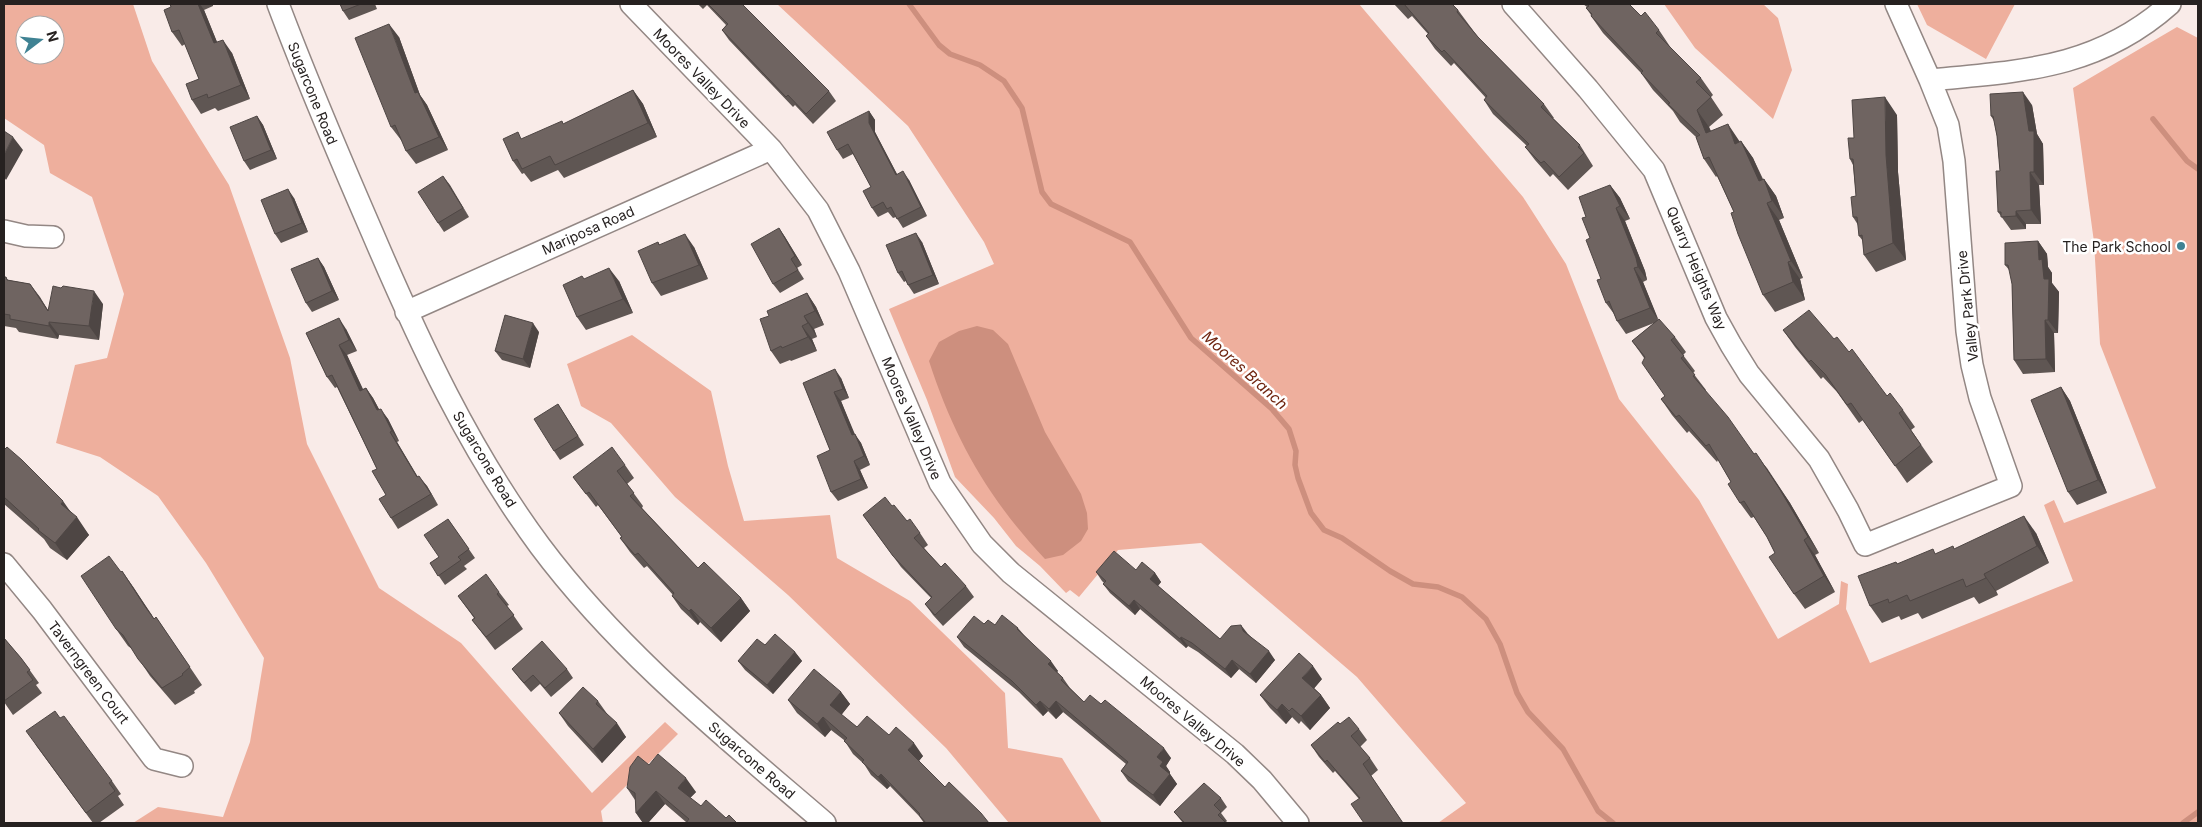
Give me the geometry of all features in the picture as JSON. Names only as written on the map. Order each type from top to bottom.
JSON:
[{"type":"street","name":"Sugarcone Road","points":[[278,4],[340,158],[406,312],[439,381],[472,443],[540,546],[578,592],[633,652],[701,716],[825,823]]},
{"type":"street","name":"Moores Valley Drive","points":[[631,4],[770,149],[818,210],[833,237],[940,484],[982,544],[1011,573],[1235,754],[1262,780],[1298,823]]},
{"type":"street","name":"Quarry Heights Way","points":[[1513,4],[1594,96],[1654,170],[1716,318],[1731,345],[1749,374],[1819,459],[1848,510],[1865,545]]},
{"type":"street","name":"Valley Park Drive","points":[[1865,545],[2011,486],[1980,398],[1972,365],[1967,331],[1954,161],[1948,125],[1896,4]]},
{"type":"street","points":[[1930,80],[2025,71],[2060,64],[2114,43],[2140,28],[2170,4]]},
{"type":"street","name":"Mariposa Road","points":[[406,312],[770,149]]},
{"type":"street","points":[[4,231],[26,236],[54,237]]},
{"type":"street","name":"Taverngreen Court","points":[[4,564],[42,610],[154,759],[182,766]]},
{"type":"shaded area","points":[[4,4],[133,4],[152,61],[229,185],[290,358],[307,444],[379,588],[461,643],[592,793],[665,722],[678,734],[601,811],[603,823],[133,823],[158,807],[223,817],[250,742],[264,658],[206,563],[158,496],[100,457],[56,443],[75,365],[107,358],[124,294],[92,197],[50,173],[44,145],[4,118]]},
{"type":"shaded area","points":[[777,4],[1359,4],[1523,197],[1566,264],[1619,399],[1699,500],[1778,639],[1839,604],[1841,581],[1848,584],[1846,609],[1870,663],[2073,581],[2044,505],[2054,500],[2064,523],[2156,488],[2100,344],[2094,242],[2073,88],[2177,27],[2198,38],[2198,823],[1438,823],[1466,803],[1357,677],[1201,543],[1118,550],[1079,597],[1070,590],[1066,593],[1040,566],[1016,546],[994,518],[955,477],[927,400],[889,309],[994,264],[984,242],[908,126]]},
{"type":"shaded area","points":[[1664,4],[1763,4],[1778,18],[1792,70],[1773,119],[1695,48]]},
{"type":"shaded area","points":[[1917,4],[2015,4],[1986,59],[1927,25]]},
{"type":"shaded area","points":[[977,326],[993,330],[1008,344],[1045,432],[1081,494],[1087,513],[1088,529],[1081,541],[1063,555],[1045,559],[1007,514],[975,467],[939,389],[929,361],[939,342],[959,331]]},
{"type":"shaded area","points":[[632,335],[711,391],[728,466],[744,521],[830,515],[837,558],[910,601],[1005,693],[1008,748],[1062,758],[1102,823],[1009,823],[946,748],[788,595],[675,497],[611,423],[581,406],[567,364]]},
{"type":"building","points":[[170,4],[198,4],[214,43],[223,40],[241,85],[208,98],[207,94],[192,100],[186,84],[199,79],[179,30],[172,32],[164,10],[171,7]]},
{"type":"building","points":[[340,4],[361,4],[343,11]]},
{"type":"building","points":[[708,4],[742,4],[829,91],[806,114],[788,95],[786,97],[722,30],[728,24]]},
{"type":"building","points":[[1404,4],[1452,4],[1478,37],[1544,104],[1541,107],[1580,145],[1578,147],[1584,153],[1559,177],[1544,161],[1541,163],[1525,147],[1529,144],[1484,100],[1487,96],[1444,50],[1442,52],[1426,36],[1429,33]]},
{"type":"building","points":[[1587,4],[1629,4],[1641,16],[1645,12],[1659,30],[1656,33],[1701,78],[1696,82],[1711,97],[1697,110],[1706,133],[1728,124],[1735,144],[1741,141],[1759,181],[1764,179],[1772,201],[1767,203],[1791,261],[1788,262],[1793,282],[1763,295],[1738,234],[1731,213],[1734,212],[1709,157],[1704,159],[1696,137],[1700,135],[1668,104],[1670,103],[1641,73],[1643,71],[1591,16],[1592,14],[1586,8],[1589,6]]},
{"type":"building","points":[[389,24],[415,93],[418,92],[439,137],[406,151],[395,125],[391,127],[355,38]]},
{"type":"building","points":[[633,90],[648,123],[555,165],[550,156],[522,169],[517,159],[513,161],[503,139],[518,132],[521,139],[562,121],[563,124]]},
{"type":"building","points":[[2023,92],[2029,131],[2034,131],[2034,172],[2030,172],[2031,210],[2016,211],[2016,216],[2001,217],[2001,212],[1998,212],[1996,171],[2000,171],[1997,136],[1993,116],[1991,116],[1990,94]]},
{"type":"building","points":[[1885,97],[1886,155],[1893,243],[1864,255],[1862,235],[1859,236],[1857,217],[1853,217],[1851,197],[1856,196],[1853,159],[1850,159],[1848,138],[1854,138],[1852,100]]},
{"type":"building","points":[[869,111],[869,123],[896,175],[903,171],[921,207],[897,219],[891,207],[887,209],[883,202],[872,208],[863,191],[871,187],[848,144],[837,150],[827,132]]},
{"type":"building","points":[[257,116],[271,150],[244,161],[230,127]]},
{"type":"building","points":[[4,131],[13,137],[4,155]]},
{"type":"building","points":[[443,176],[463,208],[438,223],[418,192]]},
{"type":"building","points":[[1610,185],[1620,206],[1616,208],[1636,258],[1638,267],[1634,268],[1650,308],[1617,321],[1609,301],[1606,303],[1597,280],[1601,279],[1586,240],[1590,238],[1582,218],[1586,217],[1579,197]]},
{"type":"building","points":[[288,189],[302,223],[275,234],[261,200]]},
{"type":"building","points":[[779,228],[795,256],[791,259],[798,270],[773,284],[751,244]]},
{"type":"building","points":[[916,233],[933,275],[908,285],[902,271],[898,273],[886,245]]},
{"type":"building","points":[[685,234],[699,265],[652,283],[638,251],[658,242],[659,245]]},
{"type":"building","points":[[2038,241],[2039,260],[2042,259],[2044,279],[2049,279],[2048,320],[2045,320],[2046,359],[2014,360],[2012,284],[2008,265],[2005,265],[2005,243]]},
{"type":"building","points":[[318,258],[332,291],[306,303],[291,269]]},
{"type":"building","points":[[609,268],[623,299],[577,317],[563,285],[582,276],[584,279]]},
{"type":"building","points":[[4,277],[7,280],[30,284],[48,311],[53,286],[94,291],[89,326],[49,322],[49,326],[10,319],[10,315],[4,314]]},
{"type":"building","points":[[807,293],[815,311],[804,316],[808,323],[802,326],[808,337],[771,351],[760,319],[769,316],[767,311]]},
{"type":"building","points":[[1809,310],[1834,339],[1837,337],[1849,352],[1852,349],[1887,396],[1890,393],[1903,410],[1899,413],[1921,445],[1895,466],[1851,403],[1847,405],[1825,374],[1811,360],[1809,362],[1783,330]]},
{"type":"building","points":[[505,315],[533,323],[523,359],[495,351]]},
{"type":"building","points":[[339,318],[349,340],[339,345],[360,391],[366,388],[377,410],[381,409],[392,431],[390,432],[417,477],[419,476],[431,494],[391,518],[379,499],[386,495],[372,471],[377,469],[332,375],[327,377],[306,333]]},
{"type":"building","points":[[1659,319],[1675,337],[1671,340],[1684,356],[1681,358],[1695,375],[1693,376],[1728,417],[1754,454],[1756,453],[1808,537],[1804,540],[1824,576],[1794,594],[1769,557],[1775,553],[1767,537],[1744,501],[1740,503],[1728,484],[1731,482],[1709,444],[1706,446],[1679,415],[1676,417],[1661,399],[1665,396],[1642,363],[1645,357],[1632,341]]},
{"type":"building","points":[[835,369],[843,389],[834,392],[852,435],[855,434],[864,456],[854,461],[861,479],[831,492],[817,456],[830,450],[803,383]]},
{"type":"building","points":[[2061,387],[2098,480],[2068,492],[2031,400]]},
{"type":"building","points":[[558,404],[578,436],[554,451],[534,419]]},
{"type":"building","points":[[7,447],[63,501],[61,504],[77,517],[55,543],[38,530],[4,497],[4,448]]},
{"type":"building","points":[[612,447],[625,465],[617,471],[634,493],[630,496],[698,568],[704,562],[741,598],[711,628],[691,609],[689,611],[672,596],[674,593],[638,553],[635,555],[620,538],[622,537],[589,492],[586,494],[573,477]]},
{"type":"building","points":[[885,497],[907,521],[910,519],[920,533],[914,538],[941,567],[945,563],[966,586],[935,615],[925,604],[932,597],[893,556],[863,515]]},
{"type":"building","points":[[2024,516],[2037,546],[1984,574],[1986,578],[1966,587],[1963,579],[1910,601],[1907,595],[1889,603],[1888,599],[1870,606],[1858,576],[1896,562],[1897,564],[1933,549],[1935,554],[1953,546],[1954,549]]},
{"type":"building","points":[[448,519],[469,549],[458,557],[461,560],[438,576],[430,563],[439,557],[424,535]]},
{"type":"building","points":[[1114,551],[1136,570],[1142,562],[1155,573],[1150,579],[1220,639],[1231,626],[1241,625],[1243,631],[1269,651],[1250,674],[1232,660],[1225,669],[1192,643],[1181,637],[1180,639],[1134,600],[1129,606],[1103,584],[1106,581],[1096,572]]},
{"type":"building","points":[[109,556],[122,571],[154,619],[156,617],[190,667],[183,675],[162,688],[138,659],[123,635],[116,629],[81,576]]},
{"type":"building","points":[[486,574],[499,592],[497,594],[514,615],[486,637],[472,620],[475,618],[458,596]]},
{"type":"building","points":[[1002,615],[1051,661],[1048,664],[1063,678],[1061,680],[1084,702],[1090,695],[1101,704],[1105,700],[1164,748],[1157,757],[1163,762],[1160,766],[1170,774],[1153,795],[1121,771],[1128,762],[1056,701],[1049,709],[1040,701],[1036,705],[1012,681],[957,637],[974,616],[984,624],[988,620],[995,625]]},
{"type":"building","points":[[775,634],[795,652],[767,685],[738,661],[757,639],[765,645]]},
{"type":"building","points":[[4,638],[30,670],[27,672],[33,680],[4,701]]},
{"type":"building","points":[[542,641],[567,669],[545,688],[533,675],[524,683],[512,669]]},
{"type":"building","points":[[1299,653],[1313,666],[1302,678],[1321,695],[1301,716],[1292,708],[1289,711],[1282,704],[1277,710],[1260,695]]},
{"type":"building","points":[[814,669],[841,692],[830,705],[857,727],[867,716],[889,735],[896,727],[914,743],[908,750],[945,787],[949,782],[989,823],[926,823],[920,814],[881,774],[878,777],[862,762],[864,760],[844,741],[847,738],[823,717],[817,724],[788,700]]},
{"type":"building","points":[[583,687],[598,701],[596,704],[617,723],[593,749],[559,713]]},
{"type":"building","points":[[55,711],[60,718],[64,716],[112,781],[109,783],[115,791],[86,813],[26,731]]},
{"type":"building","points":[[1349,717],[1359,729],[1351,736],[1370,758],[1363,764],[1403,823],[1364,823],[1351,804],[1360,798],[1327,760],[1325,762],[1311,745],[1338,722],[1340,724]]},
{"type":"building","points":[[658,754],[686,778],[678,788],[701,806],[706,800],[726,818],[729,815],[737,823],[686,823],[689,819],[656,791],[636,813],[635,793],[627,788],[630,767],[638,756],[649,765]]},
{"type":"building","points":[[1204,783],[1221,798],[1214,805],[1221,812],[1218,815],[1226,823],[1185,823],[1174,812]]},
{"type":"waterway","name":"Moores Branch","points":[[909,4],[939,45],[950,54],[980,65],[1004,81],[1022,108],[1042,192],[1051,204],[1130,242],[1191,338],[1272,409],[1289,429],[1296,451],[1295,465],[1298,478],[1311,513],[1324,530],[1342,538],[1390,571],[1413,584],[1438,587],[1462,597],[1486,619],[1500,644],[1517,693],[1528,712],[1563,749],[1598,811],[1613,823]]},
{"type":"waterway","points":[[2153,119],[2187,161],[2198,169]]},
{"type":"waterway","name":"Moores Branch","points":[[2183,823],[2198,812]]},
{"type":"place","name":"The Park School","points":[[2181,246]]}]
